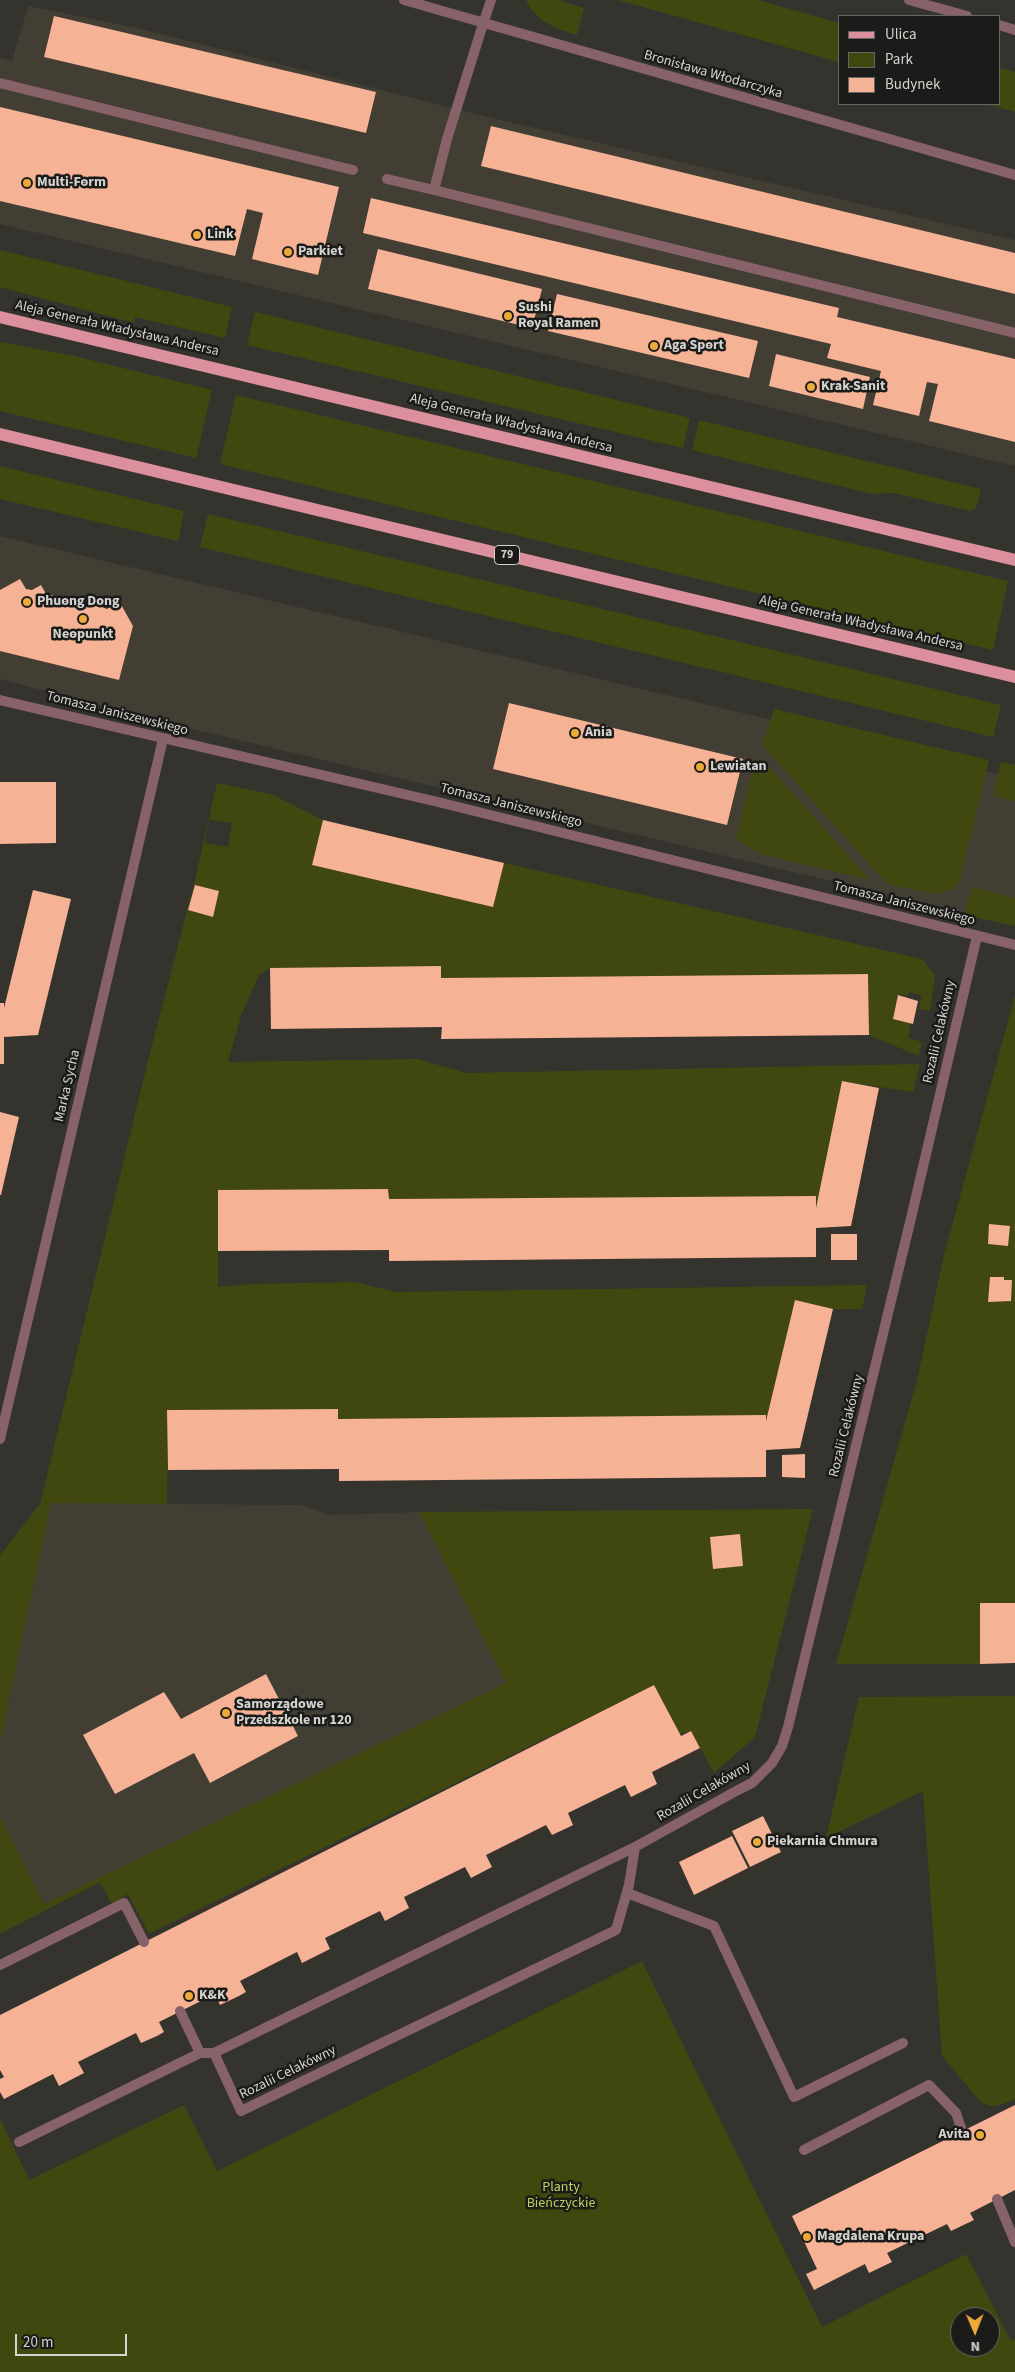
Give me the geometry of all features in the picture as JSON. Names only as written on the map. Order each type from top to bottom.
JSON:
[{"type":"main road","name":"Aleja Generała Władysława Andersa","points":[[0,317],[1015,560]]},
{"type":"main road","name":"Aleja Generała Władysława Andersa","points":[[0,434],[1015,677]]},
{"type":"street","name":"Bronisława Włodarczyka","points":[[404,0],[1015,175]]},
{"type":"street","points":[[434,190],[447,138],[492,0]]},
{"type":"street","points":[[909,0],[963,15]]},
{"type":"street","points":[[1000,25],[1015,30]]},
{"type":"street","points":[[0,84],[353,170]]},
{"type":"street","points":[[387,179],[1015,333]]},
{"type":"street","name":"Tomasza Janiszewskiego","points":[[0,700],[438,802],[1015,945]]},
{"type":"street","name":"Marka Sycha","points":[[0,1439],[163,739]]},
{"type":"street","name":"Rozalii Celakówny","points":[[635,1847],[627,1893],[616,1930],[241,2111],[214,2053],[635,1847],[752,1783],[772,1763],[782,1746],[893,1293],[977,936]]},
{"type":"street","points":[[627,1893],[714,1926],[794,2097],[903,2043]]},
{"type":"street","points":[[0,1965],[124,1903],[144,1942]]},
{"type":"street","points":[[180,2012],[200,2053]]},
{"type":"street","points":[[19,2142],[200,2053],[214,2053]]},
{"type":"street","points":[[804,2150],[928,2085],[956,2113],[962,2131]]},
{"type":"street","points":[[997,2199],[1015,2242]]},
{"type":"shaded area","points":[[28,6],[137,28],[492,118],[1015,240],[1015,466],[0,224],[0,58],[12,61]]},
{"type":"shaded area","points":[[0,536],[1015,778],[1015,925],[134,715],[0,679]]},
{"type":"shaded area","name":"Samorządowe Przedszkole nr 120","points":[[51,1503],[301,1505],[331,1515],[419,1512],[506,1683],[234,1817],[44,1904],[0,1816],[0,1742]]},
{"type":"green space","points":[[526,0],[558,0],[584,8],[577,35],[554,27],[541,19],[530,8]]},
{"type":"green space","points":[[618,0],[758,0],[838,23],[838,62]]},
{"type":"green space","points":[[1000,68],[1015,72],[1015,112],[990,105],[1000,105]]},
{"type":"green space","points":[[0,250],[232,307],[225,338],[135,317],[134,323],[0,287]]},
{"type":"green space","points":[[255,312],[690,418],[683,448],[247,345]]},
{"type":"green space","points":[[0,342],[70,355],[212,390],[196,458],[0,411]]},
{"type":"green space","points":[[236,395],[1008,581],[993,650],[220,464]]},
{"type":"green space","points":[[699,420],[981,489],[976,508],[971,511],[893,493],[872,494],[692,450]]},
{"type":"green space","points":[[0,466],[184,511],[178,541],[0,499]]},
{"type":"green space","points":[[208,514],[1001,705],[993,737],[200,547]]},
{"type":"green space","points":[[774,709],[989,760],[961,877],[954,889],[938,894],[888,885],[762,745]]},
{"type":"green space","points":[[755,760],[764,761],[870,880],[761,854],[736,840]]},
{"type":"green space","points":[[1001,762],[1015,765],[1015,801],[993,796]]},
{"type":"green space","points":[[217,783],[271,794],[323,820],[312,865],[493,907],[504,863],[922,959],[935,975],[930,1011],[919,1009],[922,995],[909,992],[908,996],[899,994],[898,996],[911,1023],[908,1038],[922,1042],[919,1056],[869,1035],[868,974],[441,978],[441,967],[270,968],[259,975],[241,1016],[228,1062],[418,1059],[466,1073],[920,1064],[913,1092],[842,1081],[816,1208],[815,1196],[389,1199],[388,1189],[218,1190],[218,1287],[252,1284],[355,1282],[395,1292],[867,1285],[862,1309],[833,1309],[795,1300],[766,1421],[338,1419],[338,1409],[168,1410],[167,1504],[51,1503],[0,1742],[0,1555],[40,1504],[147,1065],[194,884]],"holes":[[[209,820],[232,823],[228,847],[205,843]],[[195,885],[219,891],[213,916],[188,910]]]},
{"type":"green space","points":[[972,887],[1015,898],[1015,926],[965,915]]},
{"type":"green space","points":[[1015,996],[1015,1603],[980,1603],[980,1664],[836,1664],[917,1381],[944,1255]]},
{"type":"green space","points":[[813,1509],[755,1737],[714,1773],[691,1731],[680,1734],[654,1685],[149,1934],[128,1894],[112,1904],[100,1882],[0,1934],[0,1816],[44,1904],[506,1683],[419,1512]]},
{"type":"green space","points":[[1015,1696],[1015,2099],[993,2106],[980,2101],[942,2056],[923,1791],[826,1838],[859,1697]]},
{"type":"green space","name":"Planty Bieńczyckie","points":[[642,1961],[822,2327],[966,2254],[993,2307],[950,2307],[950,2357],[1000,2357],[1000,2320],[1010,2339],[1015,2340],[1015,2372],[0,2372],[0,2118],[29,2180],[184,2105],[217,2171]]},
{"type":"building","points":[[54,16],[376,92],[366,133],[44,57]]},
{"type":"building","points":[[0,107],[339,187],[318,275],[252,259],[263,213],[247,209],[235,256],[0,201]]},
{"type":"building","points":[[491,126],[1015,253],[1015,294],[481,166]]},
{"type":"building","points":[[371,198],[839,308],[837,317],[1015,359],[1015,442],[929,421],[938,384],[927,382],[919,416],[873,405],[881,371],[827,358],[831,344],[363,233]]},
{"type":"building","points":[[378,249],[542,289],[532,328],[368,289]]},
{"type":"building","points":[[557,294],[758,341],[749,378],[548,331]]},
{"type":"building","points":[[776,354],[870,377],[863,409],[769,386]]},
{"type":"building","points":[[20,579],[26,589],[32,590],[41,585],[46,594],[87,604],[96,598],[102,607],[107,609],[119,601],[133,626],[119,680],[0,651],[0,590]]},
{"type":"building","points":[[509,703],[743,759],[727,825],[493,769]]},
{"type":"building","points":[[0,782],[56,782],[56,843],[0,844]]},
{"type":"building","points":[[323,820],[504,863],[493,907],[312,865]]},
{"type":"building","points":[[195,885],[219,891],[213,917],[188,910]]},
{"type":"building","points":[[33,890],[71,899],[38,1035],[4,1037],[4,1064],[0,1064],[0,1003],[4,1003],[4,1008]]},
{"type":"building","points":[[441,966],[441,978],[868,974],[869,1035],[441,1039],[442,1027],[271,1029],[270,968]]},
{"type":"building","points":[[898,995],[918,1001],[913,1024],[893,1019]]},
{"type":"building","points":[[842,1081],[879,1088],[851,1226],[816,1228],[816,1257],[389,1261],[389,1250],[218,1251],[218,1190],[388,1189],[389,1199],[816,1196],[816,1208]]},
{"type":"building","points":[[0,1112],[19,1117],[1,1195],[0,1195]]},
{"type":"building","points":[[989,1224],[1010,1226],[1008,1246],[988,1244]]},
{"type":"building","points":[[831,1234],[857,1234],[857,1260],[831,1260]]},
{"type":"building","points":[[990,1277],[1004,1277],[1004,1280],[1012,1280],[1011,1301],[988,1302]]},
{"type":"building","points":[[795,1300],[833,1309],[800,1448],[766,1450],[766,1477],[339,1481],[339,1469],[168,1470],[167,1410],[338,1409],[338,1419],[766,1415],[766,1421]]},
{"type":"building","points":[[805,1454],[805,1478],[782,1477],[782,1455]]},
{"type":"building","points":[[740,1534],[743,1566],[713,1569],[710,1537]]},
{"type":"building","points":[[980,1603],[1015,1603],[1015,1663],[980,1664]]},
{"type":"building","points":[[266,1674],[298,1736],[210,1783],[194,1753],[115,1794],[83,1735],[164,1692],[181,1719]]},
{"type":"building","points":[[654,1685],[681,1736],[691,1731],[700,1748],[652,1772],[657,1784],[631,1797],[625,1785],[568,1813],[573,1825],[552,1835],[546,1825],[486,1855],[492,1867],[471,1878],[465,1867],[404,1897],[409,1908],[385,1921],[380,1911],[325,1938],[330,1949],[302,1963],[297,1952],[240,1981],[246,1992],[239,1996],[220,2005],[215,1994],[159,2022],[164,2032],[157,2036],[141,2043],[136,2033],[78,2062],[84,2073],[59,2086],[53,2074],[4,2099],[0,2092],[0,2079],[4,2077],[0,2070],[0,2015]]},
{"type":"building","name":"Piekarnia Chmura","points":[[763,1816],[781,1852],[750,1867],[732,1831]]},
{"type":"building","points":[[732,1836],[748,1868],[694,1895],[679,1862]]},
{"type":"building","points":[[1015,2105],[1015,2190],[970,2213],[974,2220],[951,2231],[947,2224],[887,2253],[892,2262],[869,2273],[865,2264],[814,2290],[806,2274],[817,2269],[792,2216]]},
{"type":"place","name":"Multi-Form","points":[[27,183]]},
{"type":"place","name":"Link","points":[[197,235]]},
{"type":"place","name":"Parkiet","points":[[288,252]]},
{"type":"place","name":"Sushi Royal Ramen","points":[[508,316]]},
{"type":"place","name":"Aga Sport","points":[[654,346]]},
{"type":"place","name":"Krak-Sanit","points":[[811,387]]},
{"type":"place","name":"Phuong Dong","points":[[27,602]]},
{"type":"place","name":"Neopunkt","points":[[83,619]]},
{"type":"place","name":"Ania","points":[[575,733]]},
{"type":"place","name":"Lewiatan","points":[[700,767]]},
{"type":"place","name":"Samorządowe Przedszkole nr 120","points":[[226,1713]]},
{"type":"place","name":"Piekarnia Chmura","points":[[757,1842]]},
{"type":"place","name":"K&K","points":[[189,1996]]},
{"type":"place","name":"Avita","points":[[980,2135]]},
{"type":"place","name":"Magdalena Krupa","points":[[807,2237]]}]
